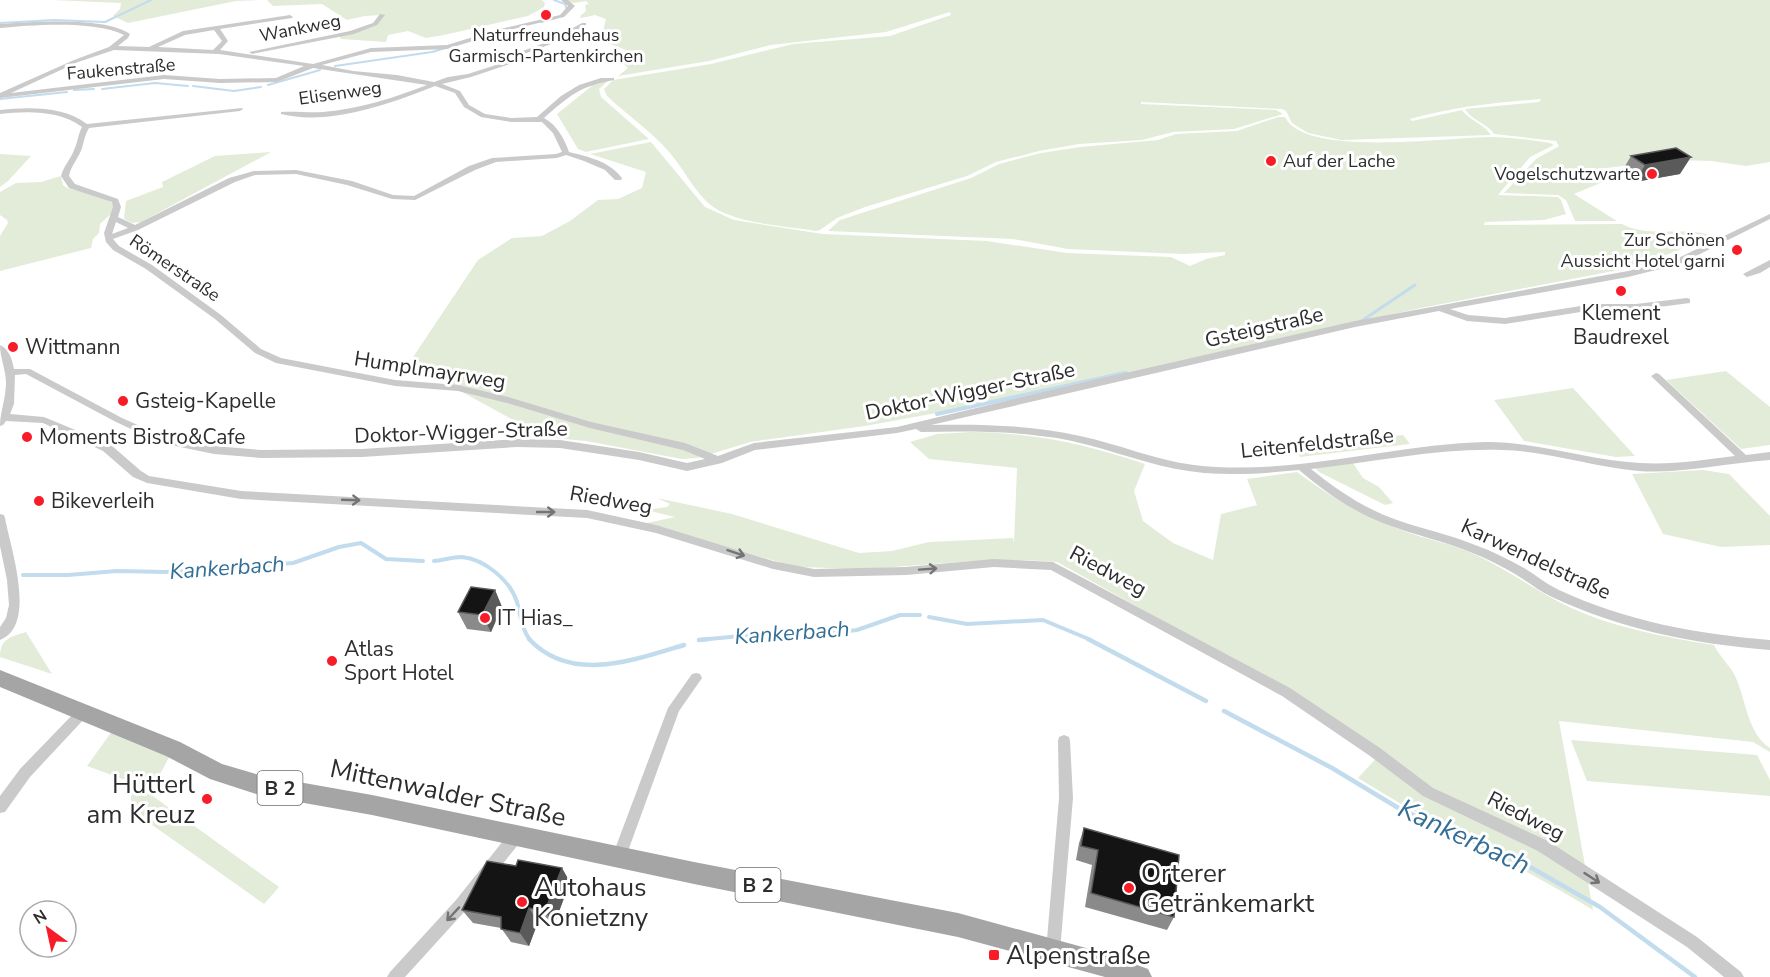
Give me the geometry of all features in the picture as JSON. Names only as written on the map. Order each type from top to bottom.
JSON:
[{"type":"main road","name":"Mittenwalder Straße","points":[[0,678],[173,749],[217,772],[259,785],[372,805],[958,925],[1053,951],[1108,971],[1140,977]]},
{"type":"street","points":[[314,65],[371,50],[447,47],[498,31],[562,16],[572,6],[564,0]]},
{"type":"street","name":"Wankweg","points":[[217,52],[255,52],[352,33],[375,24],[382,15]]},
{"type":"street","points":[[150,50],[179,34],[290,17]]},
{"type":"street","name":"Elisenweg","points":[[283,113],[303,116],[361,109],[398,99],[435,84],[517,60],[522,53],[584,24]]},
{"type":"street","points":[[0,26],[69,25],[118,29],[125,32],[126,37],[108,50]]},
{"type":"street","points":[[216,28],[225,41],[217,52]]},
{"type":"street","points":[[0,96],[61,66],[108,50],[120,48],[217,52],[435,84],[458,92],[466,106],[483,116],[504,120],[539,119],[546,121],[566,153]]},
{"type":"street","name":"Faukenstraße","points":[[0,96],[164,77],[220,81],[272,81],[285,78],[314,65]]},
{"type":"street","points":[[539,119],[571,91],[602,79],[612,79]]},
{"type":"street","points":[[0,112],[22,110],[67,116],[86,126],[240,109]]},
{"type":"street","name":"Römerstraße","points":[[86,126],[81,135],[78,150],[67,167],[65,176],[72,186],[115,201],[117,207],[108,233],[116,248],[149,267],[218,317],[244,341]]},
{"type":"street","points":[[109,238],[135,228],[222,185],[254,173],[296,172],[350,183],[392,197],[416,198],[472,168],[495,160],[556,156],[566,153],[605,167],[614,172],[618,178]]},
{"type":"street","name":"Gsteigstraße","points":[[1098,382],[1438,308],[1628,274],[1677,262],[1770,216]]},
{"type":"street","points":[[114,218],[135,228]]},
{"type":"street","points":[[1747,274],[1770,263]]},
{"type":"street","points":[[1438,308],[1467,318],[1505,321],[1593,307],[1636,307],[1687,301]]},
{"type":"street","name":"Humplmayrweg","points":[[244,341],[279,361],[395,383],[458,388],[508,400],[590,425],[685,447],[718,460]]},
{"type":"street","points":[[0,348],[6,352],[11,372],[9,406],[2,420]]},
{"type":"street","name":"Doktor-Wigger-Straße","points":[[11,372],[27,371],[118,420],[165,441],[214,450],[261,454],[362,453],[517,443],[560,444],[639,456],[687,467],[718,460],[754,447],[897,430],[1098,382]]},
{"type":"street","points":[[1656,376],[1744,459]]},
{"type":"street","name":"Riedweg","points":[[2,420],[44,420],[107,448],[137,474],[147,479],[241,495],[587,514],[656,529],[773,565],[814,573],[906,571],[994,563],[1053,566],[1286,692],[1375,752],[1428,792],[1543,846],[1692,942],[1736,977]]},
{"type":"street","name":"Leitenfeldstraße","points":[[897,430],[961,428],[1048,433],[1080,439],[1183,468],[1244,471],[1398,453],[1488,446],[1638,467],[1699,465],[1770,456]]},
{"type":"street","name":"Karwendelstraße","points":[[1300,466],[1343,500],[1359,508],[1390,522],[1466,545],[1512,566],[1555,593],[1595,609],[1655,628],[1716,641],[1770,645]]},
{"type":"street","points":[[0,518],[14,601],[12,617],[0,635]]},
{"type":"street","points":[[619,857],[674,708],[696,678]]},
{"type":"street","points":[[0,807],[25,773],[82,713]]},
{"type":"street","points":[[1053,951],[1066,798],[1065,741]]},
{"type":"street","points":[[395,977],[461,905],[516,836]]},
{"type":"green space","points":[[52,0],[260,0],[236,1],[128,23],[113,16],[120,9],[121,3]]},
{"type":"green space","points":[[267,0],[542,0],[545,3],[544,7],[528,16],[426,38],[408,31],[388,35],[386,42],[341,39],[339,36],[375,24],[381,15],[347,20],[322,4],[273,6]]},
{"type":"green space","points":[[564,0],[1770,0],[1770,162],[1746,166],[1711,161],[1673,160],[1589,170],[1605,181],[1574,194],[1617,221],[1575,221],[1566,200],[1558,195],[1504,193],[1536,159],[1559,146],[1556,141],[1494,134],[1465,109],[1539,102],[1541,99],[1459,108],[1410,119],[1412,121],[1462,110],[1491,135],[1341,140],[1308,133],[1292,123],[1286,111],[1282,109],[1141,102],[1141,104],[1276,110],[1283,114],[1234,129],[1173,132],[1142,140],[1079,144],[1039,151],[996,162],[967,176],[865,207],[837,218],[816,231],[770,225],[724,213],[707,202],[662,144],[607,96],[604,89],[613,80],[711,64],[793,44],[890,36],[951,15],[950,12],[886,32],[771,45],[709,61],[618,76],[628,68],[621,61],[631,52],[601,40],[606,19],[595,15],[581,18],[580,16],[586,11],[585,5],[589,4],[586,1],[574,3]]},
{"type":"green space","points":[[609,80],[599,89],[601,97],[649,139],[586,152],[578,149],[557,114],[598,81]]},
{"type":"green space","points":[[1278,117],[1285,117],[1298,130],[1320,138],[1349,142],[1495,137],[1550,143],[1554,145],[1530,157],[1498,195],[1558,197],[1566,214],[1544,220],[1485,222],[1484,225],[1622,224],[1642,230],[1697,232],[1707,234],[1708,238],[1639,266],[1421,308],[964,408],[865,426],[750,442],[698,458],[682,459],[586,441],[544,437],[409,363],[478,260],[512,238],[542,236],[570,221],[598,200],[618,199],[642,188],[646,172],[590,154],[651,142],[705,207],[734,220],[823,234],[987,241],[1067,253],[1171,257],[1190,266],[1206,259],[1225,255],[1225,252],[1183,254],[1068,249],[1013,239],[828,231],[840,220],[971,178],[999,164],[1041,153],[1158,140],[1176,134],[1237,131]]},
{"type":"green space","points":[[271,152],[141,222],[132,223],[124,219],[126,201],[163,187],[162,182],[215,156]]},
{"type":"green space","points":[[0,154],[31,156],[0,187]]},
{"type":"green space","points":[[61,176],[63,185],[67,188],[103,197],[114,204],[112,213],[100,224],[99,233],[93,239],[91,248],[0,271],[0,236],[8,223],[0,215],[0,192],[16,183],[41,182]]},
{"type":"green space","points":[[1726,371],[1770,407],[1770,445],[1741,449],[1666,380]]},
{"type":"green space","points":[[1573,388],[1635,456],[1616,457],[1524,441],[1494,400]]},
{"type":"green space","points":[[972,432],[1039,437],[1102,451],[1145,464],[1134,491],[1143,521],[1173,543],[1213,560],[1221,514],[1257,505],[1247,479],[1297,472],[1361,513],[1404,531],[1469,552],[1582,613],[1638,630],[1714,645],[1733,672],[1751,723],[1762,741],[1770,748],[1770,752],[1753,742],[1559,721],[1593,910],[1358,778],[1381,753],[1307,701],[1057,562],[974,561],[866,569],[797,567],[642,524],[675,517],[646,510],[667,507],[670,504],[657,498],[732,514],[859,553],[892,551],[929,542],[1013,538],[1014,543],[1017,468],[929,459],[910,442],[937,434]]},
{"type":"green space","points":[[1403,435],[1410,444],[1300,457],[1293,446]]},
{"type":"green space","points":[[1353,463],[1363,478],[1379,487],[1393,503],[1385,505],[1315,468]]},
{"type":"green space","points":[[1703,470],[1729,474],[1770,516],[1770,545],[1721,547],[1663,534],[1632,474]]},
{"type":"green space","points":[[26,632],[52,674],[0,657],[4,642]]},
{"type":"green space","points":[[115,727],[172,752],[152,789],[139,786],[279,887],[264,904],[131,810],[131,795],[136,784],[87,766]]},
{"type":"green space","points":[[1571,740],[1757,755],[1770,780],[1770,796],[1587,781]]},
{"type":"building","points":[[1676,148],[1691,157],[1645,165],[1631,156]]},
{"type":"building","points":[[471,587],[495,590],[482,615],[458,612]]},
{"type":"building","name":"Orterer Getränkemarkt","points":[[1084,828],[1179,855],[1174,917],[1091,893],[1098,850],[1081,846]]},
{"type":"building","name":"Autohaus Konietzny","points":[[518,860],[562,868],[545,911],[529,908],[520,933],[501,929],[501,917],[462,910],[487,861],[516,866]]},
{"type":"waterway","points":[[0,23],[54,20],[105,22],[151,0]]},
{"type":"waterway","points":[[554,0],[565,4],[567,10],[565,12]]},
{"type":"waterway","points":[[541,22],[556,18]]},
{"type":"waterway","points":[[335,66],[432,52],[510,29]]},
{"type":"waterway","points":[[268,85],[320,70]]},
{"type":"waterway","points":[[102,89],[155,83],[188,86]]},
{"type":"waterway","points":[[193,86],[234,91],[261,87]]},
{"type":"waterway","points":[[74,90],[94,89]]},
{"type":"waterway","points":[[0,99],[67,92]]},
{"type":"waterway","points":[[1360,322],[1415,285]]},
{"type":"waterway","points":[[937,414],[1125,373]]},
{"type":"waterway","points":[[1118,375],[1127,373]]},
{"type":"waterway","name":"Kankerbach","points":[[23,575],[68,575],[117,571],[166,572],[293,563],[339,547],[361,543],[386,559],[423,561]]},
{"type":"waterway","name":"Kankerbach","points":[[434,561],[462,557],[479,562],[495,572],[514,594],[523,626],[530,640]]},
{"type":"waterway","name":"Kankerbach","points":[[709,639],[699,640],[751,635],[788,638],[857,630],[900,615],[920,615]]},
{"type":"waterway","name":"Kankerbach","points":[[929,617],[967,624],[1043,620],[1091,640]]},
{"type":"waterway","name":"Kankerbach","points":[[1088,639],[1206,701]]},
{"type":"waterway","name":"Kankerbach","points":[[530,640],[546,653],[564,661],[583,665],[624,662],[684,645]]},
{"type":"waterway","name":"Kankerbach","points":[[1224,711],[1332,768],[1400,809],[1523,863],[1600,907],[1695,977]]},
{"type":"place","name":"Naturfreundehaus Garmisch-Partenkirchen","points":[[546,15]]},
{"type":"place","name":"Auf der Lache","points":[[1271,161]]},
{"type":"place","name":"Vogelschutzwarte","points":[[1652,174]]},
{"type":"place","name":"Zur Schönen Aussicht Hotel garni","points":[[1737,250]]},
{"type":"place","name":"Klement Baudrexel","points":[[1621,291]]},
{"type":"place","name":"Wittmann","points":[[13,347]]},
{"type":"place","name":"Gsteig-Kapelle","points":[[123,401]]},
{"type":"place","name":"Moments Bistro&Cafe","points":[[27,437]]},
{"type":"place","name":"Bikeverleih","points":[[39,501]]},
{"type":"place","name":"IT Hias_","points":[[485,618]]},
{"type":"place","name":"Atlas Sport Hotel","points":[[332,661]]},
{"type":"place","name":"Hütterl am Kreuz","points":[[207,799]]},
{"type":"place","name":"Orterer Getränkemarkt","points":[[1129,888]]},
{"type":"place","name":"Autohaus Konietzny","points":[[522,902]]},
{"type":"place","name":"Alpenstraße","points":[[994,955]]}]
